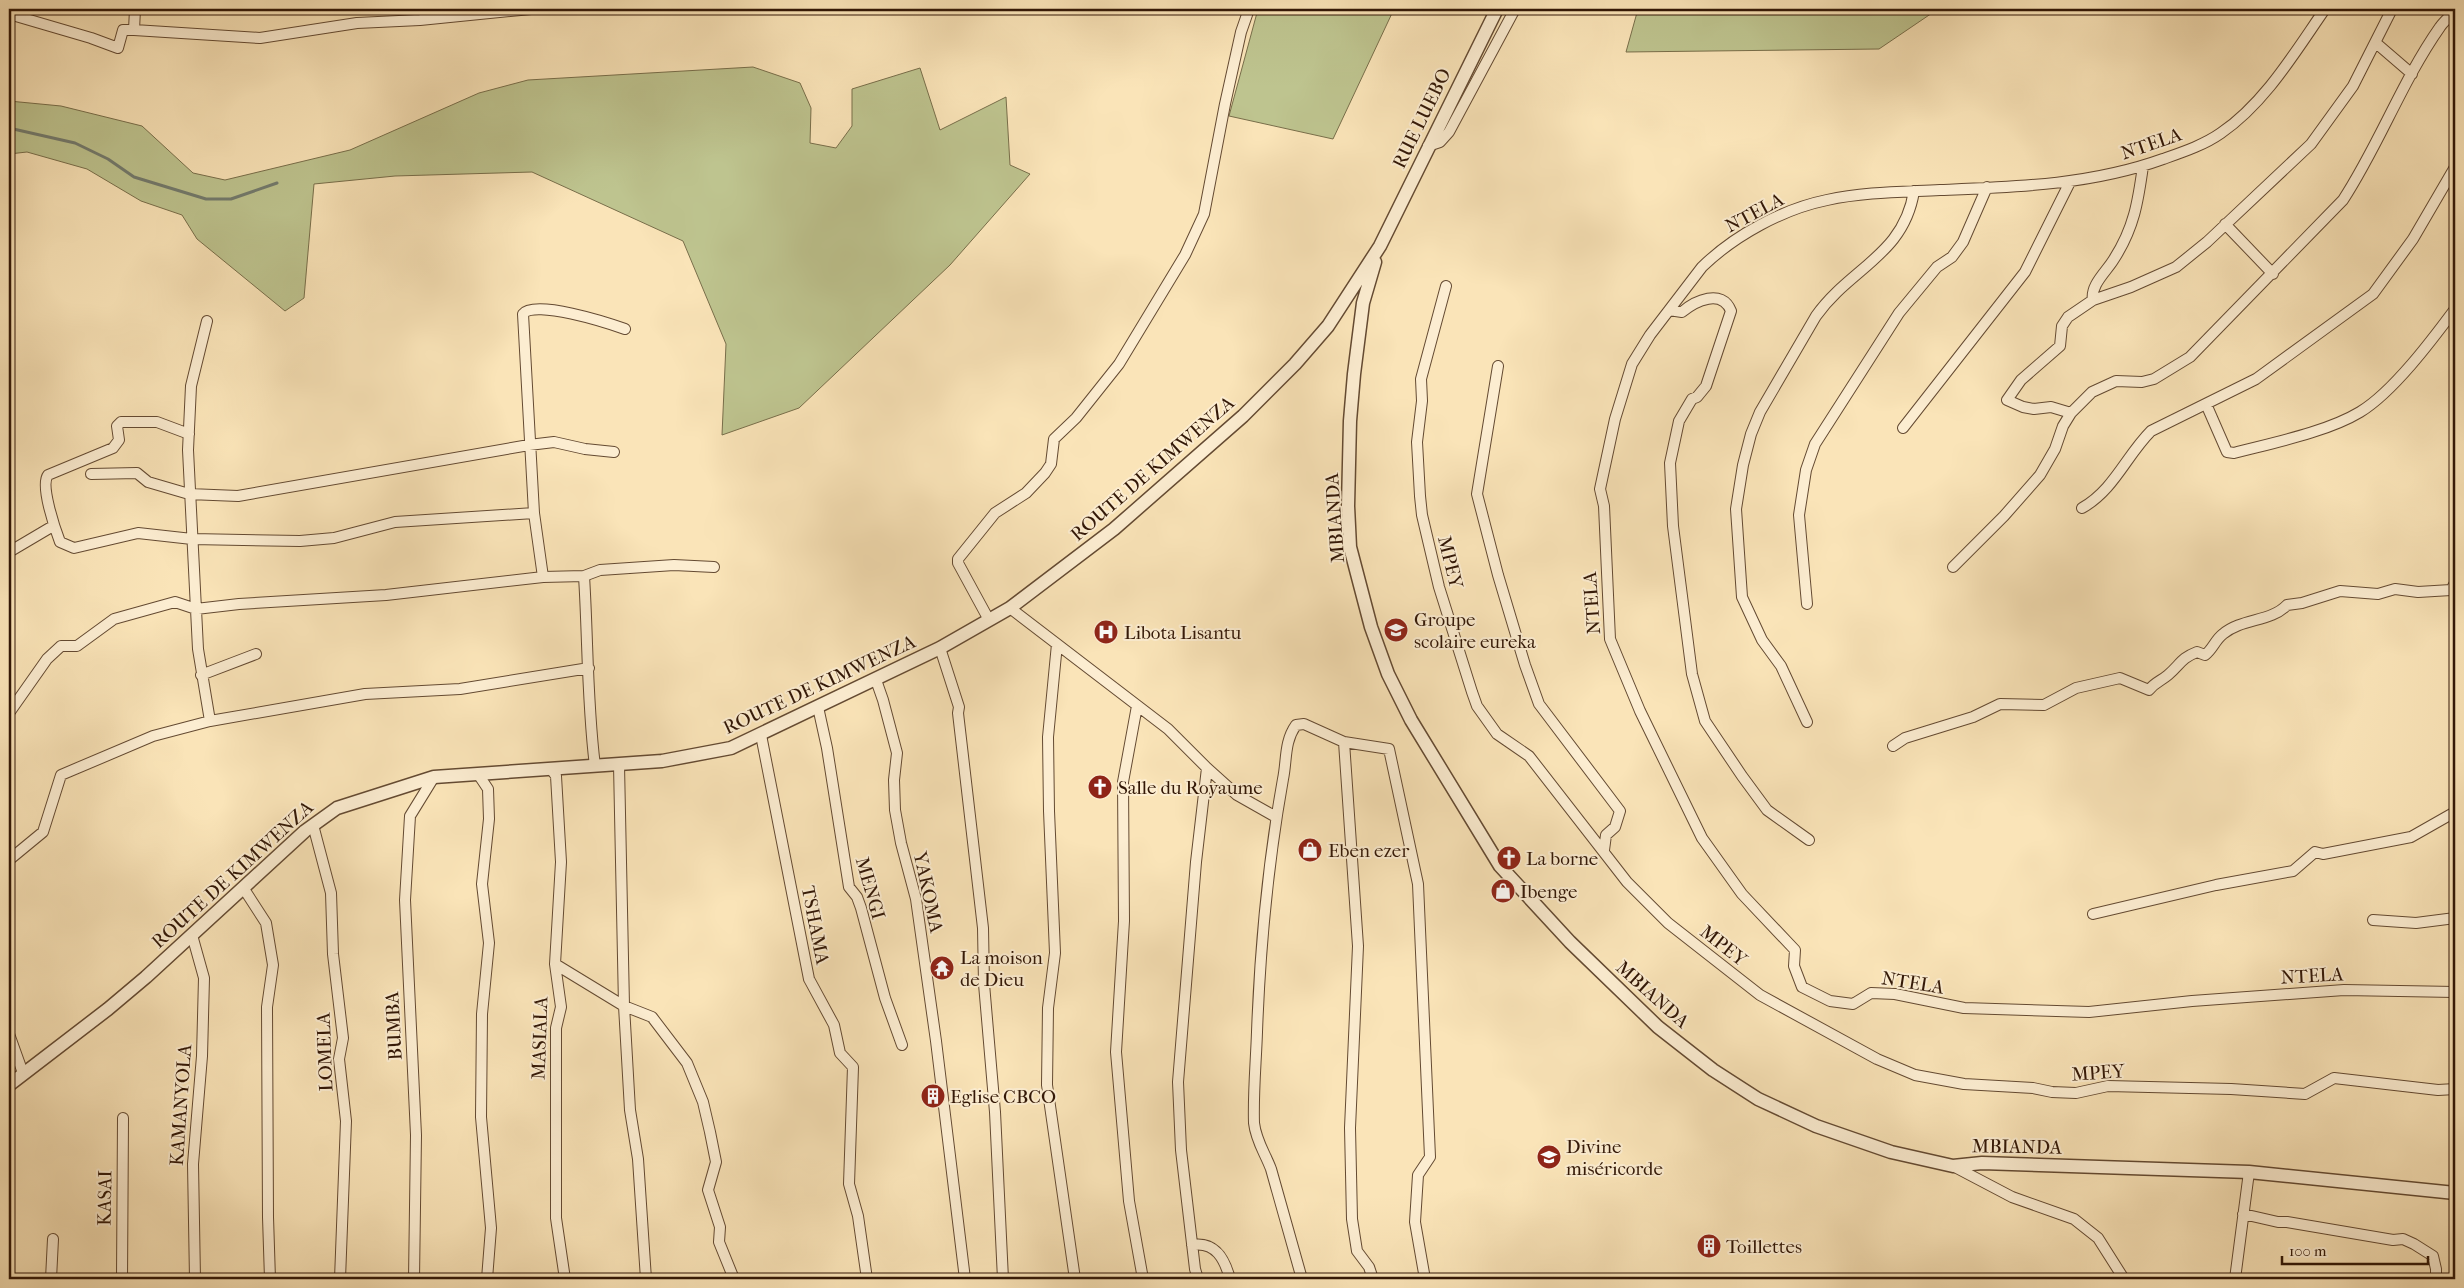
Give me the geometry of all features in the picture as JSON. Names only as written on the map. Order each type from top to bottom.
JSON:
[{"type":"street","points":[[134,30],[136,9]]},
{"type":"street","points":[[418,9],[420,20]]},
{"type":"street","points":[[9,14],[91,38],[116,48],[120,46],[123,30],[260,38],[357,23],[420,20],[531,9]]},
{"type":"street","points":[[989,620],[958,564],[958,559],[995,513],[1026,493],[1045,473],[1051,464],[1054,440],[1076,418],[1118,366],[1185,255],[1204,214],[1225,104],[1241,32],[1249,9]]},
{"type":"street","name":"RUE LUEBO","points":[[1380,246],[1497,9]]},
{"type":"street","points":[[1428,146],[1440,142],[1449,132],[1515,9]]},
{"type":"street","name":"NTELA","points":[[2325,9],[2268,87],[2245,112],[2221,133],[2191,149],[2143,166],[2070,182],[1862,194],[1826,200],[1798,208],[1769,221],[1712,258],[1650,335],[1632,364],[1615,419],[1600,489],[1604,506],[1610,639],[1640,711],[1702,838],[1742,894],[1795,950],[1794,966],[1802,987],[1830,1001],[1853,1004],[1871,993],[1895,994],[1964,1008],[2070,1012],[2344,990],[2455,992]]},
{"type":"street","points":[[2072,413],[2052,407],[2034,409],[2024,407],[2007,400],[2021,380],[2060,346],[2062,326],[2068,317],[2093,300],[2131,287],[2176,267],[2311,144],[2343,101],[2376,43],[2392,9]]},
{"type":"street","points":[[1953,566],[2004,516],[2040,475],[2072,413],[2092,392],[2116,381],[2142,382],[2154,379],[2190,357],[2273,274],[2343,200],[2358,177],[2412,74],[2440,27],[2455,10]]},
{"type":"street","points":[[2376,43],[2412,74]]},
{"type":"street","points":[[2093,300],[2096,286],[2131,229],[2137,209],[2143,166]]},
{"type":"street","points":[[2082,508],[2095,501],[2106,490],[2141,441],[2151,431],[2256,379],[2373,294],[2413,239],[2455,167]]},
{"type":"street","points":[[1903,428],[2025,272],[2070,182]]},
{"type":"street","points":[[1807,604],[1799,515],[1801,492],[1815,444],[1899,313],[1937,267],[1952,257],[1963,242],[1987,187]]},
{"type":"street","points":[[1807,722],[1781,666],[1762,640],[1742,597],[1736,509],[1742,465],[1760,412],[1816,316],[1826,301],[1895,239],[1911,212],[1914,191]]},
{"type":"street","points":[[2225,224],[2273,274]]},
{"type":"street","name":"ROUTE DE KIMWENZA","points":[[9,1085],[110,1008],[313,825],[337,808],[434,777],[619,765],[696,756],[731,748],[940,648],[1010,608],[1114,529],[1243,416],[1276,384],[1328,326],[1380,246]]},
{"type":"street","name":"MBIANDA","points":[[1380,246],[1363,303],[1357,331],[1350,421],[1348,506],[1350,547],[1371,628],[1388,674],[1411,720],[1500,866],[1525,895],[1623,995],[1658,1027],[1713,1070],[1758,1099],[1816,1126],[1891,1152],[1953,1166],[1982,1163],[2249,1172],[2455,1194]]},
{"type":"street","name":"MPEY","points":[[1446,286],[1421,379],[1422,409],[1418,442],[1422,515],[1445,610],[1477,706],[1497,734],[1529,756],[1627,882],[1668,923],[1760,995],[1877,1059],[1914,1074],[1964,1084],[2033,1088],[2076,1093],[2108,1086],[2305,1094],[2334,1078],[2438,1090],[2455,1089]]},
{"type":"street","points":[[1669,310],[1682,312],[1692,303],[1709,298],[1724,302],[1732,311],[1706,386],[1697,397],[1692,399],[1678,421],[1670,463],[1673,526],[1692,674],[1705,721],[1742,776],[1767,810],[1808,840]]},
{"type":"street","points":[[543,577],[534,513],[529,445],[522,325],[524,311],[530,309],[567,312],[624,329]]},
{"type":"street","points":[[2206,404],[2227,452],[2234,453],[2324,428],[2361,412],[2375,402],[2416,359],[2455,309]]},
{"type":"street","points":[[208,321],[191,386],[189,494],[201,674],[210,721]]},
{"type":"street","points":[[1498,366],[1477,499],[1522,656],[1539,704],[1620,811],[1615,827],[1606,835],[1604,850]]},
{"type":"street","points":[[189,434],[157,422],[118,423],[119,440],[113,448],[48,475],[45,478],[53,526],[60,542],[74,548],[138,533],[192,539],[267,542],[308,540],[334,538],[395,522],[534,513]]},
{"type":"street","points":[[92,474],[137,474],[148,482],[189,494],[256,494],[554,442],[585,449],[614,452]]},
{"type":"street","points":[[9,552],[53,526]]},
{"type":"street","points":[[9,714],[47,659],[61,646],[77,646],[114,619],[175,602],[196,609],[239,604],[386,594],[543,577],[584,576],[600,570],[674,565],[714,567]]},
{"type":"street","points":[[584,576],[589,668],[589,718],[595,766]]},
{"type":"street","points":[[1893,746],[1905,738],[1973,717],[2000,704],[2044,705],[2076,688],[2120,678],[2149,690],[2154,682],[2167,676],[2184,656],[2197,652],[2205,655],[2212,650],[2221,634],[2235,626],[2279,613],[2287,605],[2302,603],[2340,592],[2378,594],[2395,590],[2418,592],[2450,590],[2455,583]]},
{"type":"street","points":[[1010,608],[1180,738],[1207,768],[1237,795],[1276,817]]},
{"type":"street","points":[[1057,644],[1048,737],[1055,953],[1048,1008],[1046,1085],[1075,1279]]},
{"type":"street","points":[[940,648],[959,707],[958,713],[973,860],[983,928],[984,984],[995,1112],[1003,1279]]},
{"type":"street","points":[[201,674],[256,654]]},
{"type":"street","points":[[9,860],[43,832],[60,775],[153,736],[210,721],[365,694],[460,689],[589,668]]},
{"type":"street","name":"YAKOMA","points":[[876,680],[897,753],[894,780],[895,810],[901,843],[916,899],[949,1143],[965,1279]]},
{"type":"street","points":[[1137,706],[1124,782],[1124,921],[1116,1052],[1129,1201],[1143,1279]]},
{"type":"street","name":"MENGI","points":[[818,707],[828,748],[849,887],[857,897],[861,908],[885,998],[902,1045]]},
{"type":"street","points":[[1302,1279],[1271,1169],[1265,1152],[1258,1145],[1254,1126],[1258,1011],[1276,817],[1284,774],[1286,747],[1296,725],[1304,724],[1344,742],[1389,749],[1416,870],[1425,1013],[1430,1157],[1418,1175],[1415,1222],[1425,1279]]},
{"type":"street","name":"TSHAMA","points":[[760,735],[809,979],[834,1025],[840,1053],[853,1067],[848,1184],[858,1216],[867,1279]]},
{"type":"street","points":[[1344,742],[1358,946],[1350,1128],[1352,1219],[1357,1251],[1368,1267],[1373,1279]]},
{"type":"street","points":[[619,765],[624,1006],[630,1110],[638,1159],[646,1279]]},
{"type":"street","points":[[1198,1279],[1195,1269],[1181,1150],[1178,1082],[1196,862],[1207,768]]},
{"type":"street","name":"MASIALA","points":[[551,769],[556,776],[561,862],[555,964],[561,1007],[556,1028],[556,1218],[565,1279]]},
{"type":"street","points":[[478,774],[488,789],[489,819],[482,884],[489,943],[482,1014],[481,1108],[491,1228],[488,1279]]},
{"type":"street","name":"BUMBA","points":[[414,1279],[416,1135],[405,900],[410,816],[434,777]]},
{"type":"street","points":[[2093,914],[2216,885],[2293,871],[2315,852],[2323,854],[2347,847],[2411,837],[2455,812]]},
{"type":"street","name":"LOMELA","points":[[313,825],[331,893],[333,954],[343,1038],[339,1059],[346,1121],[340,1279]]},
{"type":"street","points":[[244,889],[266,924],[273,965],[267,1007],[270,1279]]},
{"type":"street","points":[[2372,920],[2416,923],[2455,918]]},
{"type":"street","name":"KAMANYOLA","points":[[192,935],[204,978],[202,1056],[193,1164],[195,1279]]},
{"type":"street","points":[[555,964],[624,1006],[652,1017],[687,1063],[703,1102],[716,1162],[708,1190],[720,1227],[719,1242],[734,1279]]},
{"type":"street","points":[[9,1034],[23,1074]]},
{"type":"street","name":"KASAI","points":[[122,1279],[123,1118]]},
{"type":"street","points":[[1953,1166],[2012,1197],[2074,1219],[2098,1238],[2124,1279]]},
{"type":"street","points":[[2238,1278],[2243,1214],[2249,1172]]},
{"type":"street","points":[[2243,1214],[2278,1222],[2403,1239],[2433,1256],[2436,1279]]},
{"type":"street","points":[[51,1279],[53,1238]]},
{"type":"street","points":[[1192,1245],[1199,1244],[1211,1248],[1220,1255],[1225,1260],[1230,1279]]},
{"type":"green space","points":[[1258,9],[1394,9],[1333,139],[1229,116]]},
{"type":"green space","points":[[1638,9],[1938,9],[1879,49],[1626,52]]},
{"type":"green space","points":[[753,67],[800,83],[811,108],[810,143],[836,148],[852,126],[852,89],[920,68],[940,130],[1006,97],[1010,165],[1030,174],[950,265],[799,408],[722,435],[726,344],[683,241],[532,172],[395,176],[314,184],[304,298],[285,311],[197,239],[182,215],[141,201],[87,169],[27,152],[9,154],[9,101],[61,106],[142,126],[193,173],[225,180],[350,150],[479,93],[528,80]]},
{"type":"waterway","points":[[9,128],[75,143],[108,159],[134,177],[206,199],[231,199],[277,183]]},
{"type":"place","name":"Groupe scolaire eureka","points":[[1396,630]]},
{"type":"place","name":"Libota Lisantu","points":[[1106,632]]},
{"type":"place","name":"Salle du Royaume","points":[[1100,787]]},
{"type":"place","name":"Eben ezer","points":[[1310,850]]},
{"type":"place","name":"La borne","points":[[1509,858]]},
{"type":"place","name":"Ibenge","points":[[1503,891]]},
{"type":"place","name":"La moison de Dieu","points":[[942,968]]},
{"type":"place","name":"Eglise CBCO","points":[[933,1096]]},
{"type":"place","name":"Divine miséricorde","points":[[1549,1157]]},
{"type":"place","name":"Toillettes","points":[[1709,1246]]}]
